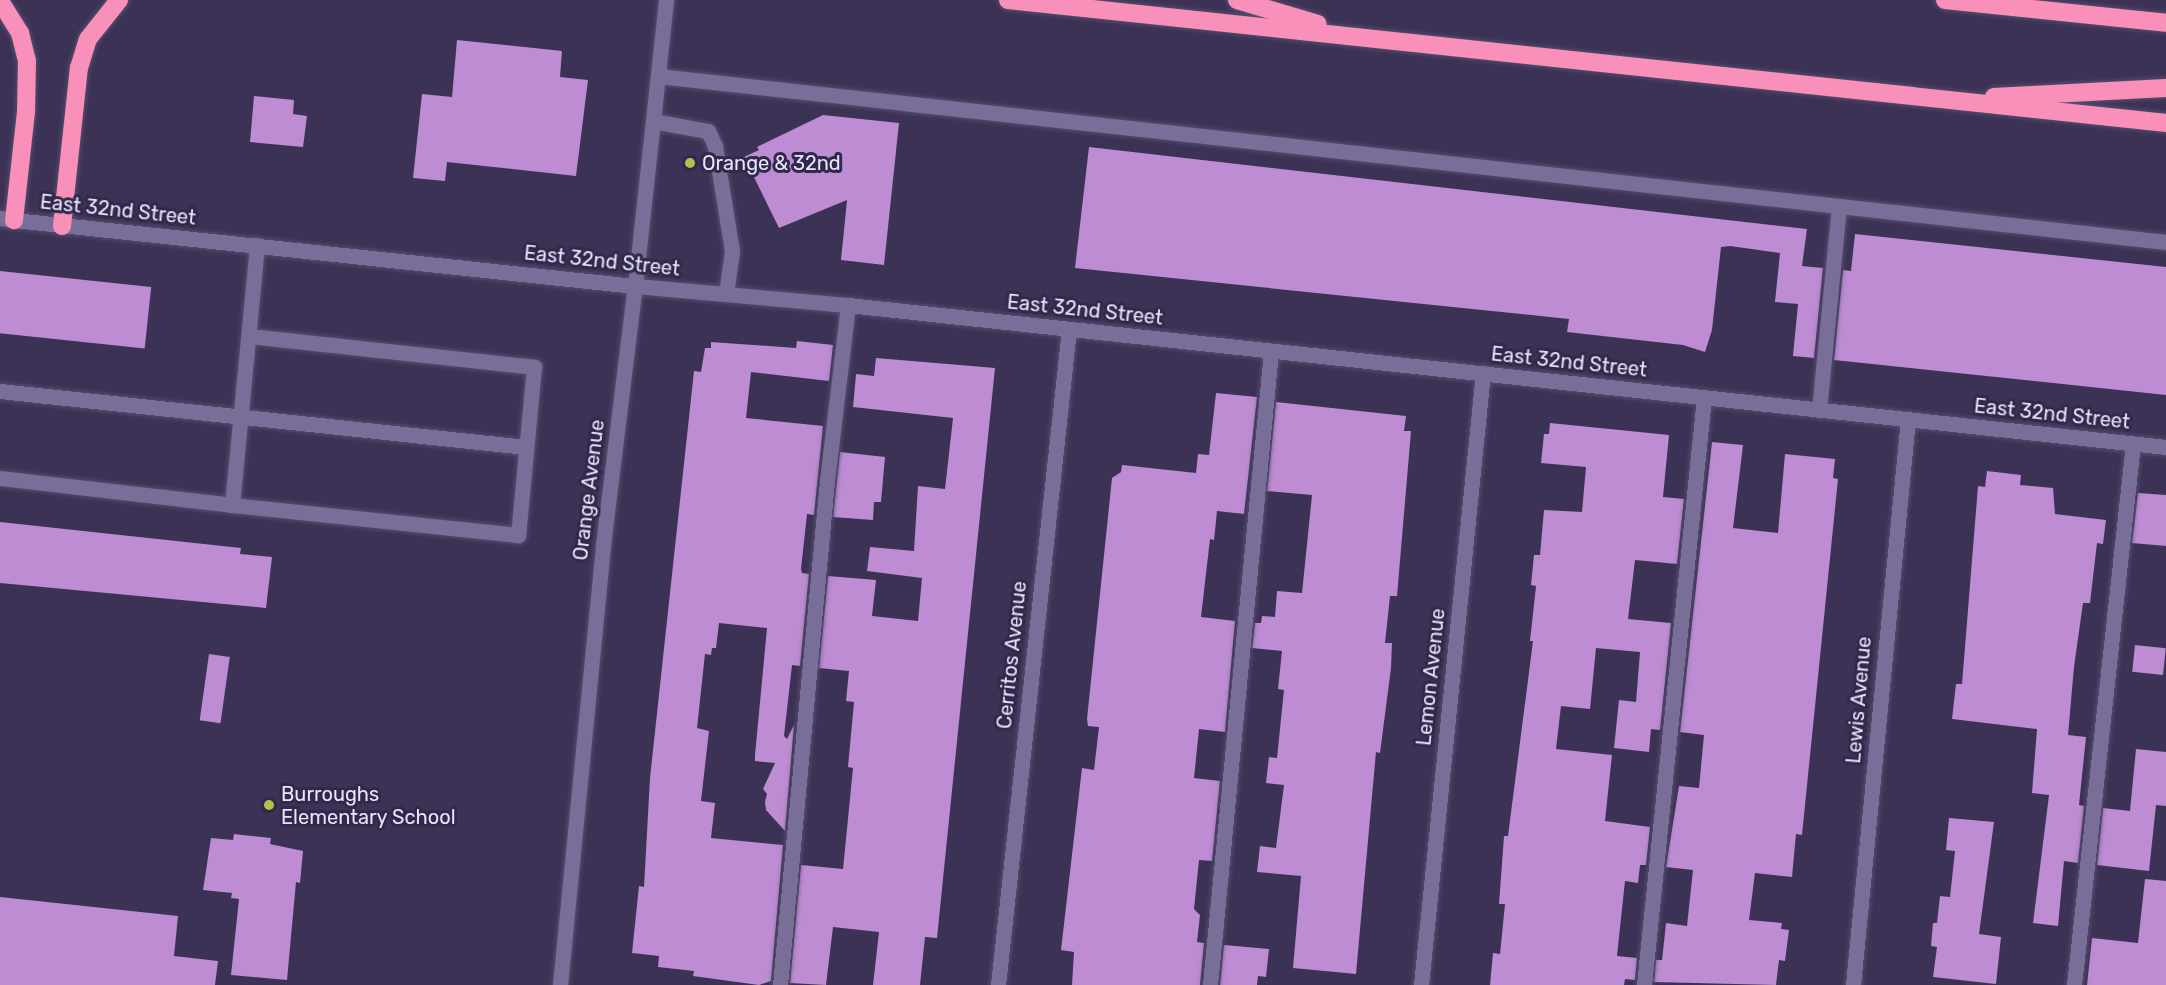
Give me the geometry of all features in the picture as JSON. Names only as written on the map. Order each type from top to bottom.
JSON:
[{"type":"highway","points":[[62,226],[79,68],[88,39],[119,0]]},
{"type":"highway","points":[[1008,0],[2166,123]]},
{"type":"highway","points":[[1237,0],[1359,37]]},
{"type":"highway","points":[[1945,0],[2166,23]]},
{"type":"highway","points":[[0,1],[20,33],[27,61],[26,112],[7,219]]},
{"type":"highway","points":[[1935,100],[2166,88]]},
{"type":"street","name":"Orange Avenue","points":[[560,985],[603,545],[635,286],[666,0]]},
{"type":"street","points":[[658,76],[2166,242]]},
{"type":"street","points":[[653,121],[708,130],[715,146],[732,251],[726,294]]},
{"type":"street","points":[[1819,410],[1839,206]]},
{"type":"street","name":"East 32nd Street","points":[[7,219],[635,286],[848,305],[2166,447]]},
{"type":"street","points":[[232,505],[257,246]]},
{"type":"street","points":[[780,985],[827,481],[848,305]]},
{"type":"street","name":"Cerritos Avenue","points":[[998,985],[1069,329]]},
{"type":"street","points":[[0,478],[518,535],[534,367],[250,336]]},
{"type":"street","points":[[1210,985],[1271,351]]},
{"type":"street","name":"Lemon Avenue","points":[[1421,985],[1483,374]]},
{"type":"street","points":[[0,392],[526,447]]},
{"type":"street","points":[[1644,985],[1704,397]]},
{"type":"street","name":"Lewis Avenue","points":[[1853,985],[1908,419]]},
{"type":"street","points":[[2074,985],[2133,444]]},
{"type":"building","points":[[457,40],[562,51],[560,77],[588,80],[576,176],[447,162],[445,181],[413,178],[422,94],[452,97]]},
{"type":"building","points":[[254,96],[294,100],[293,114],[307,116],[303,147],[250,142]]},
{"type":"building","points":[[823,115],[899,123],[884,265],[841,260],[847,200],[779,228],[744,157],[759,150],[757,147]]},
{"type":"building","points":[[1089,147],[1807,229],[1802,266],[1823,268],[1814,358],[1793,356],[1798,304],[1775,302],[1780,253],[1730,246],[1721,247],[1712,330],[1705,352],[1683,345],[1567,332],[1569,319],[1075,268]]},
{"type":"building","points":[[1855,234],[2166,267],[2166,395],[1834,360],[1843,270],[1851,271]]},
{"type":"building","points":[[0,271],[151,287],[145,349],[0,333]]},
{"type":"building","points":[[797,341],[833,345],[829,381],[751,372],[746,418],[823,426],[814,515],[807,514],[801,569],[802,573],[809,574],[800,666],[792,665],[784,736],[787,739],[794,725],[785,831],[766,810],[767,794],[763,789],[775,763],[755,761],[767,628],[719,623],[716,648],[712,648],[711,655],[705,654],[697,728],[709,731],[701,801],[715,803],[711,838],[783,845],[771,981],[759,985],[693,976],[694,971],[658,967],[659,956],[632,953],[639,886],[644,887],[650,778],[694,371],[701,372],[705,348],[711,348],[711,342],[796,348]]},
{"type":"building","points":[[876,358],[995,368],[937,938],[925,937],[920,985],[873,985],[879,932],[833,927],[826,985],[790,983],[801,865],[843,869],[853,768],[848,767],[854,702],[846,701],[849,671],[819,668],[828,576],[876,580],[872,616],[918,621],[922,578],[867,571],[870,547],[914,551],[918,486],[945,489],[953,418],[853,407],[856,374],[874,376]]},
{"type":"building","points":[[1216,393],[1257,397],[1244,514],[1217,511],[1214,540],[1210,539],[1201,617],[1235,621],[1225,732],[1199,729],[1194,778],[1220,781],[1212,861],[1199,860],[1194,909],[1200,915],[1197,942],[1204,943],[1200,985],[1072,985],[1074,952],[1061,950],[1082,768],[1094,770],[1099,727],[1088,726],[1087,719],[1112,478],[1121,472],[1122,465],[1196,473],[1198,454],[1209,455]]},
{"type":"building","points":[[1276,402],[1406,416],[1404,431],[1411,431],[1397,596],[1390,596],[1385,643],[1392,643],[1391,668],[1380,753],[1376,752],[1356,974],[1293,968],[1301,876],[1257,872],[1260,846],[1276,848],[1284,785],[1266,783],[1269,757],[1277,758],[1284,690],[1278,689],[1282,651],[1252,648],[1255,623],[1261,623],[1262,616],[1275,617],[1277,591],[1302,593],[1312,495],[1267,491]]},
{"type":"building","points":[[1550,423],[1669,435],[1663,497],[1684,499],[1677,564],[1635,560],[1628,619],[1671,623],[1660,730],[1651,729],[1649,752],[1614,748],[1619,700],[1636,702],[1640,652],[1596,648],[1590,709],[1561,706],[1556,749],[1612,755],[1605,821],[1650,827],[1646,865],[1640,865],[1638,883],[1625,881],[1617,956],[1637,958],[1635,980],[1625,979],[1624,985],[1490,985],[1493,953],[1500,954],[1505,904],[1499,904],[1504,836],[1508,836],[1533,641],[1530,641],[1536,586],[1531,585],[1534,555],[1540,555],[1544,510],[1582,512],[1586,467],[1541,463],[1544,434],[1549,434]]},
{"type":"building","points":[[1712,442],[1743,445],[1733,528],[1778,533],[1785,454],[1835,459],[1833,478],[1838,479],[1802,835],[1796,834],[1792,877],[1755,873],[1749,920],[1782,923],[1781,929],[1789,930],[1785,961],[1779,960],[1776,985],[1654,982],[1656,960],[1662,960],[1666,923],[1687,926],[1693,870],[1666,867],[1679,786],[1699,788],[1704,735],[1680,732]]},
{"type":"building","points":[[840,452],[885,457],[881,502],[874,502],[873,520],[833,517]]},
{"type":"building","points":[[1987,471],[2021,475],[2020,485],[2053,488],[2055,514],[2106,520],[2103,544],[2097,543],[2090,603],[2083,603],[2074,667],[2068,735],[2086,737],[2079,805],[2084,806],[2078,863],[2064,861],[2058,926],[2033,923],[2049,795],[2032,793],[2037,729],[1952,719],[1956,684],[1962,684],[1978,486],[1985,487]]},
{"type":"building","points":[[2138,493],[2166,495],[2166,546],[2132,543]]},
{"type":"building","points":[[0,522],[241,548],[240,554],[272,557],[266,608],[0,583]]},
{"type":"building","points":[[2135,645],[2166,648],[2163,675],[2132,672]]},
{"type":"building","points":[[209,654],[230,657],[220,723],[200,720]]},
{"type":"building","points":[[2136,749],[2166,752],[2166,806],[2156,805],[2149,871],[2097,865],[2103,808],[2130,811]]},
{"type":"building","points":[[1949,818],[1994,822],[1979,934],[2001,937],[1996,984],[1933,977],[1937,947],[1931,946],[1933,923],[1937,923],[1940,896],[1950,897],[1955,851],[1946,850]]},
{"type":"building","points":[[234,834],[271,838],[270,844],[303,851],[300,883],[296,882],[287,980],[231,975],[239,899],[231,898],[232,893],[203,890],[211,838],[233,840]]},
{"type":"building","points":[[2145,879],[2166,881],[2166,985],[2087,985],[2092,938],[2138,943]]},
{"type":"building","points":[[0,897],[178,916],[174,956],[218,961],[215,985],[0,985]]},
{"type":"building","points":[[1224,945],[1269,949],[1266,977],[1258,976],[1257,985],[1220,985]]},
{"type":"place","name":"Orange & 32nd","points":[[690,163]]},
{"type":"place","name":"Burroughs Elementary School","points":[[269,805]]}]
